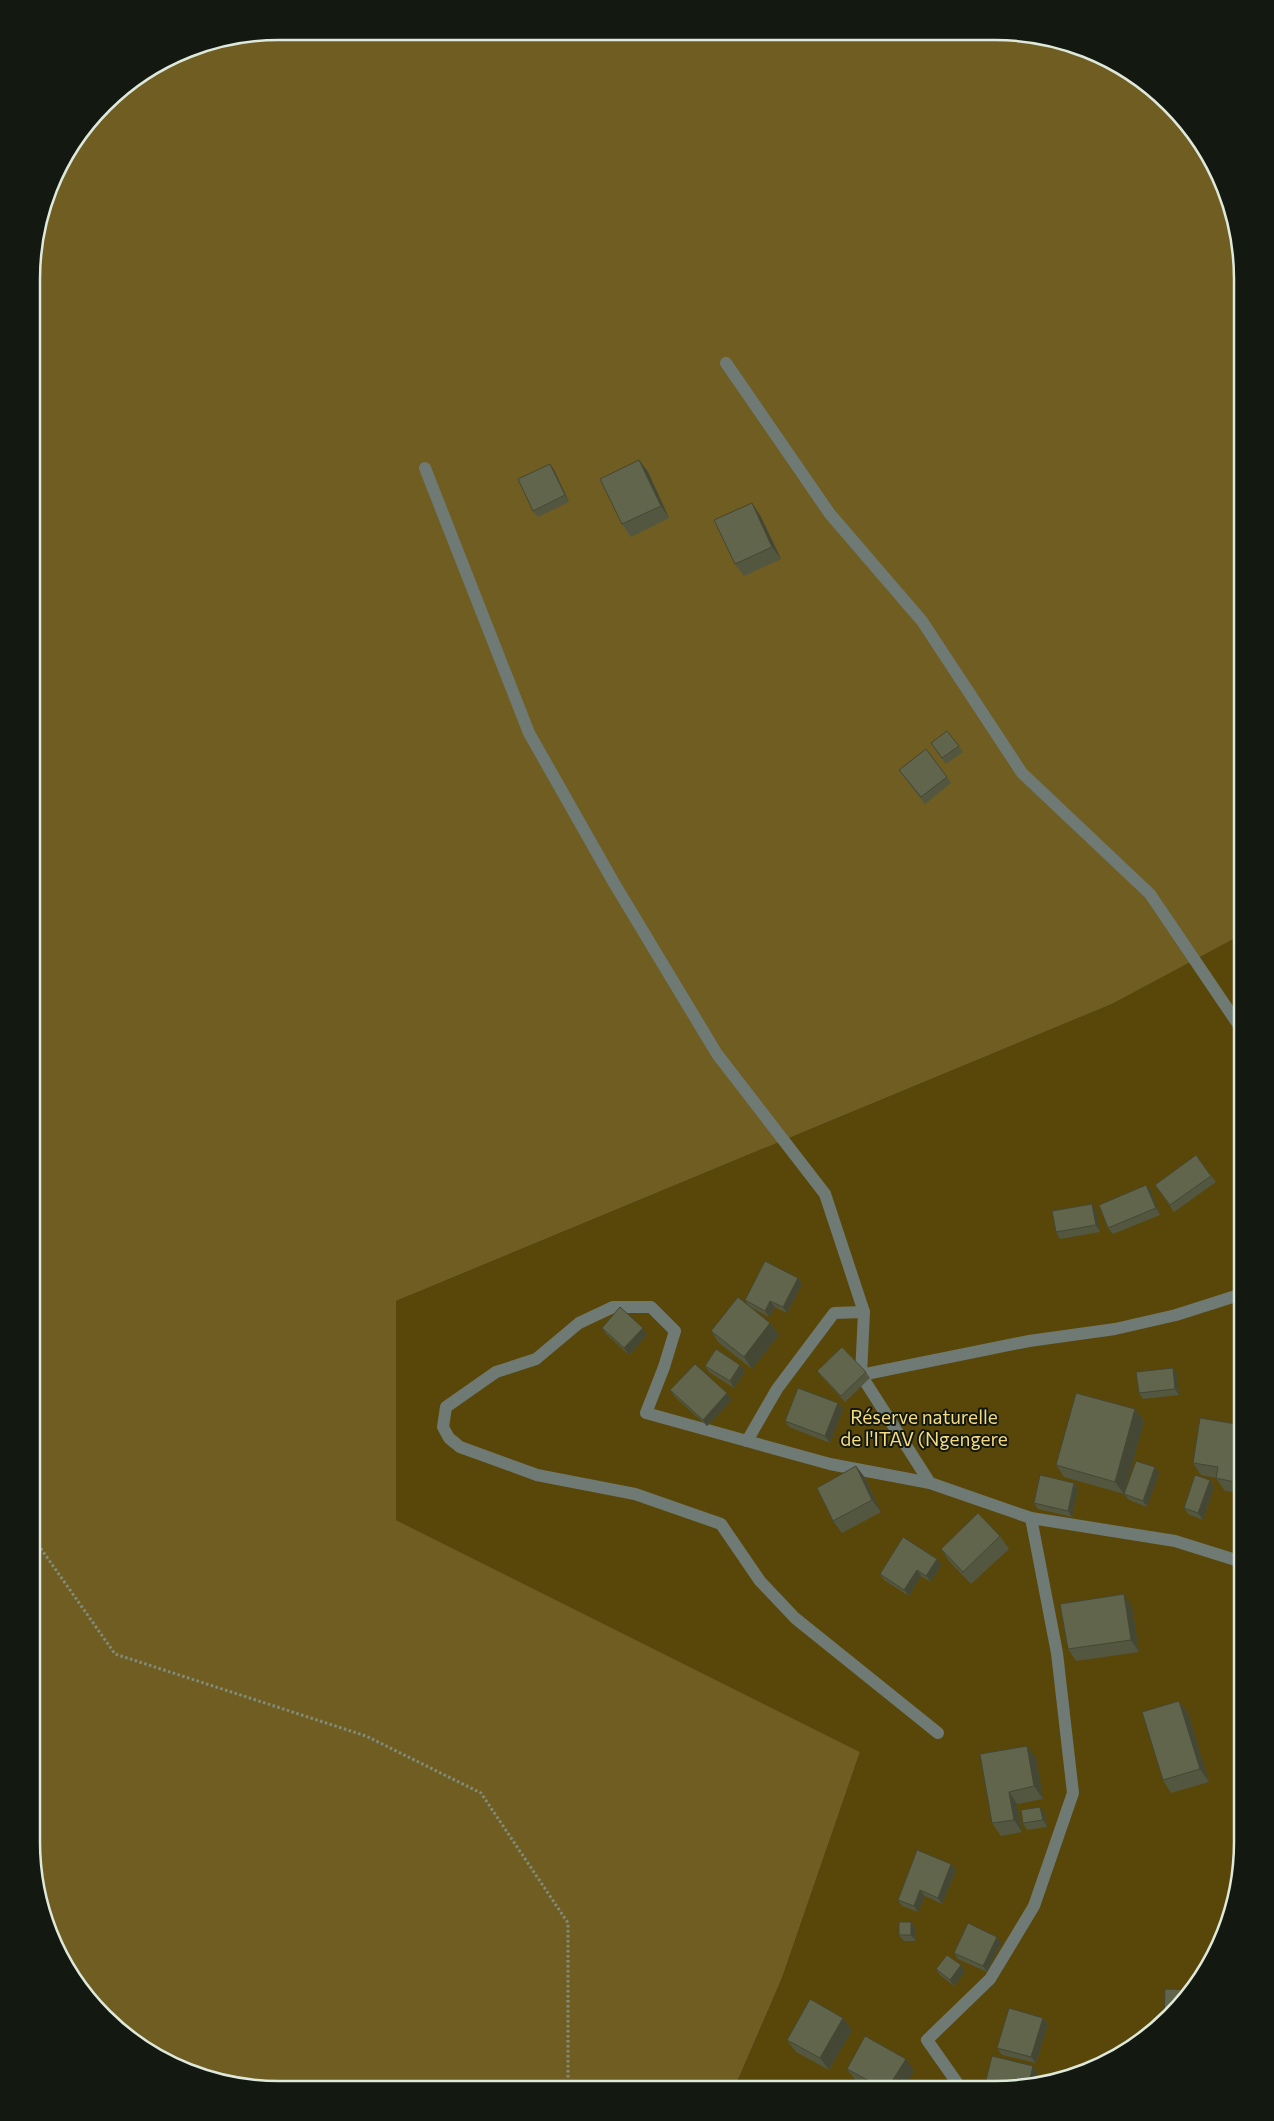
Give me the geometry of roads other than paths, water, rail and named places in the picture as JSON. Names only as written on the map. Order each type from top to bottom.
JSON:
[{"type":"street","points":[[726,363],[830,514],[922,622],[1022,773],[1150,894],[1234,1018]]},
{"type":"street","points":[[425,468],[529,733],[614,883],[717,1054],[826,1194],[864,1312],[861,1375],[930,1483]]},
{"type":"street","points":[[861,1375],[1029,1341],[1115,1329],[1176,1315],[1234,1297]]},
{"type":"street","points":[[938,1733],[795,1618],[760,1581],[721,1524],[635,1494],[537,1475],[460,1447],[448,1438],[443,1427],[446,1407],[496,1372],[536,1359],[579,1323],[613,1307],[651,1307],[675,1331],[664,1367],[646,1413],[830,1464],[930,1483],[1031,1518],[1175,1541],[1234,1559]]},
{"type":"street","points":[[747,1441],[777,1389],[834,1313],[864,1312]]},
{"type":"street","points":[[956,2081],[927,2040],[990,1979],[1034,1906],[1074,1793],[1057,1653],[1031,1518]]},
{"type":"park label","name":"Réserve naturelle de l'ITAV (Ngengere","points":[[924,1428]]}]
